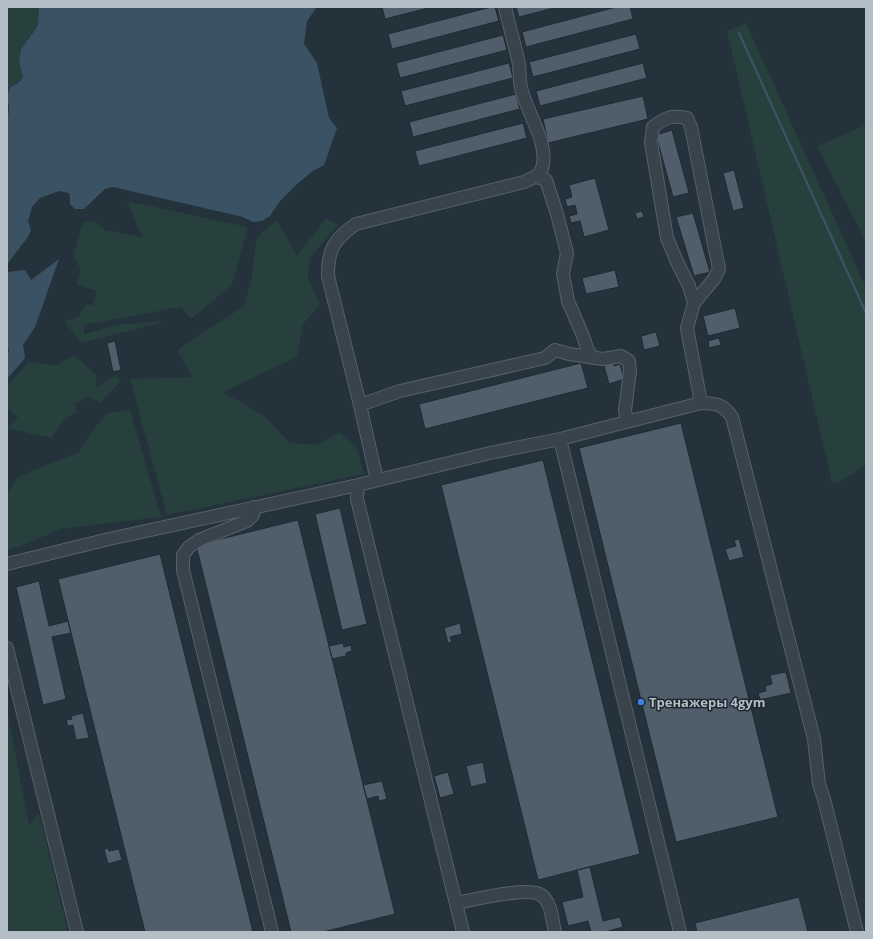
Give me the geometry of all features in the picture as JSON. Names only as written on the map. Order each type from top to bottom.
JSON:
[{"type":"lane","points":[[505,7],[519,64],[521,89],[537,130],[543,151],[543,166],[537,177]]},
{"type":"lane","points":[[694,303],[689,286],[667,238],[651,142],[653,127],[662,120],[674,116],[687,118],[691,127],[719,269],[714,279],[694,303],[687,328],[700,403]]},
{"type":"lane","points":[[377,480],[328,276],[328,262],[333,246],[342,233],[356,224],[524,182],[537,177],[546,180],[567,253],[563,274],[568,301],[587,348],[593,358]]},
{"type":"lane","points":[[360,405],[400,391],[545,358],[555,350],[569,354],[603,359],[621,356],[628,361],[630,371],[625,410],[627,422]]},
{"type":"lane","points":[[7,564],[109,538],[358,485],[490,453],[560,439],[700,403],[713,403],[726,409],[732,417],[814,739],[819,784],[857,932]]},
{"type":"lane","points":[[560,439],[680,932]]},
{"type":"lane","points":[[358,485],[357,499],[463,932]]},
{"type":"lane","points":[[254,507],[253,514],[247,521],[198,540],[189,547],[183,555],[183,570],[272,932]]},
{"type":"lane","points":[[7,648],[77,932]]},
{"type":"lane","points":[[456,903],[521,892],[533,892],[542,895],[548,904],[555,932]]},
{"type":"green space","points":[[7,7],[39,7],[38,26],[21,49],[19,62],[23,77],[7,95]]},
{"type":"green space","points":[[746,23],[866,288],[866,465],[838,483],[832,483],[727,31]]},
{"type":"green space","points":[[866,125],[866,242],[817,146]]},
{"type":"green space","points":[[127,201],[248,227],[232,285],[191,319],[181,307],[84,325],[84,334],[121,324],[168,321],[81,343],[64,321],[78,318],[85,305],[93,305],[97,291],[77,285],[81,269],[73,257],[83,222],[93,220],[105,230],[142,237]]},
{"type":"green space","points":[[326,218],[338,225],[310,258],[308,277],[320,305],[303,324],[297,357],[223,392],[263,415],[290,443],[316,445],[339,433],[356,446],[364,474],[167,515],[130,379],[193,377],[177,350],[244,306],[252,276],[257,237],[277,220],[297,256]]},
{"type":"green space","points":[[74,355],[96,374],[96,388],[115,375],[121,381],[100,403],[88,397],[75,403],[77,412],[66,418],[51,438],[7,428],[18,417],[7,408],[7,386],[29,362],[56,365]]},
{"type":"green space","points":[[130,410],[161,517],[61,529],[21,546],[7,550],[7,494],[18,477],[78,453],[89,435],[106,414]]},
{"type":"green space","points":[[7,710],[29,825],[39,813],[68,932],[7,932]]},
{"type":"water","points":[[39,7],[317,7],[307,21],[304,44],[317,63],[329,118],[337,128],[324,165],[313,171],[297,184],[280,201],[270,216],[262,221],[253,222],[243,217],[113,187],[105,189],[84,209],[75,209],[70,204],[69,193],[59,191],[40,198],[32,207],[28,221],[31,230],[28,237],[7,264],[7,126],[9,107],[7,95],[11,87],[18,83],[23,77],[19,62],[21,49],[38,26]]},
{"type":"water","points":[[59,259],[35,327],[23,345],[25,358],[7,379],[7,355],[9,352],[7,343],[7,272],[25,270],[31,280]]},
{"type":"building","points":[[382,7],[432,7],[385,19]]},
{"type":"building","points":[[495,7],[499,21],[392,49],[388,34]]},
{"type":"building","points":[[516,7],[558,7],[519,17]]},
{"type":"building","points":[[616,7],[630,7],[633,19],[526,47],[522,32]]},
{"type":"building","points":[[636,34],[640,49],[533,77],[529,62]]},
{"type":"building","points":[[503,35],[507,50],[400,78],[396,63]]},
{"type":"building","points":[[509,63],[513,78],[405,106],[401,91]]},
{"type":"building","points":[[643,63],[647,78],[540,106],[536,91]]},
{"type":"building","points":[[516,94],[520,109],[413,137],[409,122]]},
{"type":"building","points":[[643,96],[648,119],[548,143],[543,119]]},
{"type":"building","points":[[523,123],[527,138],[419,166],[415,151]]},
{"type":"building","points":[[672,130],[689,193],[673,197],[656,135]]},
{"type":"building","points":[[734,170],[744,208],[733,211],[723,173]]},
{"type":"building","points":[[595,178],[609,230],[584,237],[580,221],[571,223],[569,216],[577,214],[575,205],[567,207],[565,199],[572,197],[569,185]]},
{"type":"building","points":[[642,211],[644,217],[637,219],[635,213]]},
{"type":"building","points":[[693,213],[710,272],[694,276],[676,217]]},
{"type":"building","points":[[615,270],[619,287],[586,294],[582,278]]},
{"type":"building","points":[[735,308],[740,328],[708,336],[703,316]]},
{"type":"building","points":[[656,332],[660,346],[644,350],[641,336]]},
{"type":"building","points":[[719,338],[721,345],[709,348],[708,341]]},
{"type":"building","points":[[115,341],[121,370],[113,372],[107,343]]},
{"type":"building","points":[[581,363],[588,388],[425,429],[419,404]]},
{"type":"building","points":[[613,363],[614,366],[620,364],[624,379],[609,384],[604,366]]},
{"type":"building","points":[[681,423],[778,817],[676,842],[579,448]]},
{"type":"building","points":[[543,460],[640,854],[538,880],[441,485]]},
{"type":"building","points":[[340,508],[367,624],[342,630],[315,514]]},
{"type":"building","points":[[298,520],[395,914],[323,932],[291,932],[196,545]]},
{"type":"building","points":[[739,539],[744,557],[729,561],[725,549],[736,546],[734,540]]},
{"type":"building","points":[[160,554],[253,932],[145,932],[71,633],[58,579]]},
{"type":"building","points":[[39,581],[49,626],[68,621],[71,633],[52,637],[66,699],[43,705],[16,587]]},
{"type":"building","points":[[460,623],[462,634],[450,637],[452,642],[448,643],[444,628]]},
{"type":"building","points":[[343,643],[344,647],[351,645],[352,651],[346,653],[346,656],[332,659],[329,646]]},
{"type":"building","points":[[786,672],[791,693],[760,700],[758,693],[766,691],[765,686],[772,684],[770,675]]},
{"type":"building","points":[[83,713],[89,738],[76,740],[73,725],[68,726],[66,720],[72,719],[71,716]]},
{"type":"building","points":[[483,762],[487,783],[471,787],[466,766]]},
{"type":"building","points":[[448,772],[454,794],[440,798],[434,776]]},
{"type":"building","points":[[382,781],[387,799],[379,801],[378,796],[367,799],[363,785]]},
{"type":"building","points":[[108,848],[109,851],[119,849],[122,860],[108,864],[104,849]]},
{"type":"building","points":[[590,867],[603,921],[620,917],[623,927],[605,932],[591,932],[588,921],[568,926],[562,902],[583,897],[577,870]]},
{"type":"building","points":[[799,897],[808,932],[697,932],[695,923]]},
{"type":"waterway","points":[[739,33],[866,313]]},
{"type":"place","name":"Тренажеры 4gym","points":[[641,702]]}]
